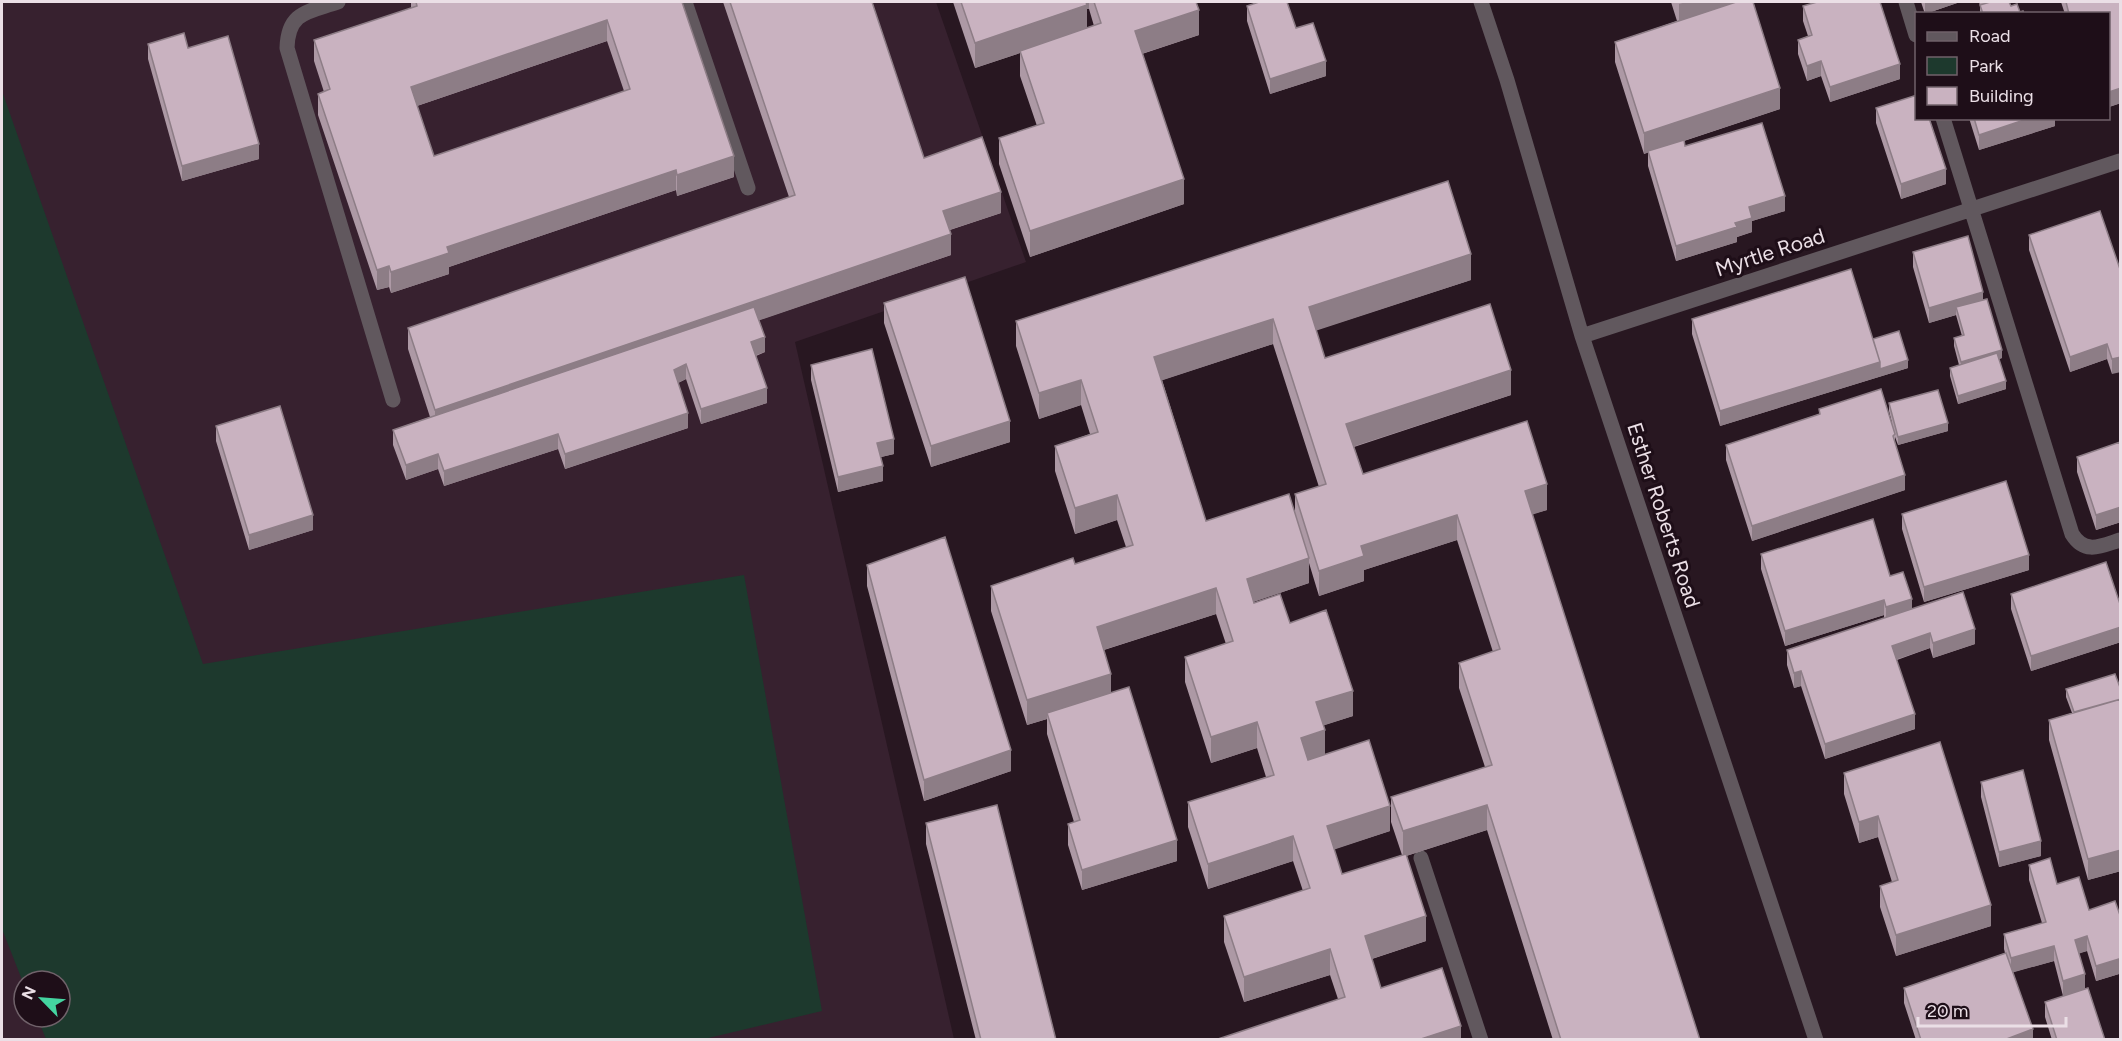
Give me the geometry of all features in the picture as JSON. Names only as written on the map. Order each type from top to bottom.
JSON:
[{"type":"street","points":[[338,2],[303,14],[292,22],[287,34],[287,48],[393,400]]},
{"type":"street","points":[[685,2],[748,188]]},
{"type":"street","name":"Esther Roberts Road","points":[[1481,2],[1507,80],[1582,336],[1816,1040]]},
{"type":"street","points":[[1906,2],[1915,29]]},
{"type":"street","points":[[1944,120],[2072,534],[2076,542],[2087,547],[2096,547],[2121,540]]},
{"type":"street","name":"Myrtle Road","points":[[1582,336],[2121,161]]},
{"type":"street","points":[[1421,858],[1481,1040]]},
{"type":"shaded area","points":[[2,2],[936,2],[1026,262],[795,342],[954,1039],[2,1040]]},
{"type":"green space","points":[[2,91],[203,664],[744,575],[822,1011],[700,1040],[46,1039],[42,1029],[72,1029],[72,969],[18,969],[2,929]]},
{"type":"building","points":[[416,2],[682,2],[734,156],[677,175],[676,170],[447,247],[449,253],[391,272],[389,266],[377,270],[318,94],[330,89],[314,40],[417,6]],"holes":[[[607,20],[630,89],[434,156],[411,87]]]},
{"type":"building","points":[[730,2],[872,2],[924,158],[982,137],[1001,192],[943,211],[951,234],[435,410],[408,328],[795,195]]},
{"type":"building","points":[[961,2],[1086,2],[1087,5],[975,43]]},
{"type":"building","points":[[1094,2],[1196,2],[1199,10],[1135,31],[1184,179],[1030,231],[999,138],[1044,123],[1020,51],[1101,23]]},
{"type":"building","points":[[1259,2],[1287,2],[1296,28],[1313,23],[1326,61],[1270,79],[1247,6]]},
{"type":"building","points":[[1736,2],[1753,2],[1780,88],[1644,133],[1615,42]]},
{"type":"building","points":[[1817,2],[1880,2],[1900,64],[1830,87],[1821,61],[1807,66],[1798,40],[1812,35],[1803,6]]},
{"type":"building","points":[[1990,2],[2009,2],[2011,6],[2017,4],[2020,12],[1982,12],[1980,5]]},
{"type":"building","points":[[2066,2],[2121,2],[2121,88],[2110,92],[2110,12],[2068,12]]},
{"type":"building","points":[[184,33],[188,48],[228,36],[259,144],[182,166],[148,44]]},
{"type":"building","points":[[1915,96],[1915,120],[1930,120],[1946,169],[1901,184],[1876,108]]},
{"type":"building","points":[[1975,120],[2024,120],[1979,135]]},
{"type":"building","points":[[1762,123],[1785,196],[1749,207],[1752,218],[1735,223],[1737,227],[1676,246],[1648,151],[1684,140],[1685,146]]},
{"type":"building","points":[[1448,181],[1471,254],[1309,307],[1325,358],[1490,304],[1511,370],[1346,424],[1363,474],[1527,421],[1547,484],[1525,491],[1700,1040],[1561,1040],[1487,805],[1403,831],[1391,797],[1492,765],[1459,663],[1500,649],[1457,515],[1361,546],[1364,556],[1319,571],[1295,494],[1326,484],[1273,319],[1154,357],[1206,521],[1289,494],[1309,558],[1247,579],[1254,603],[1280,594],[1290,623],[1326,610],[1353,691],[1316,702],[1325,730],[1301,738],[1308,760],[1369,740],[1390,806],[1327,826],[1342,874],[1406,854],[1426,916],[1365,936],[1381,988],[1442,968],[1461,1026],[1418,1040],[1215,1040],[1345,997],[1330,949],[1244,977],[1224,916],[1310,888],[1293,836],[1208,864],[1188,802],[1274,775],[1257,722],[1211,737],[1185,657],[1233,641],[1216,588],[1097,627],[1111,674],[1027,700],[991,586],[1073,558],[1075,564],[1133,545],[1117,495],[1075,508],[1055,446],[1098,432],[1081,380],[1039,393],[1016,321]]},
{"type":"building","points":[[2100,211],[2121,272],[2121,357],[2112,359],[2107,344],[2070,357],[2029,235]]},
{"type":"building","points":[[1968,236],[1983,292],[1929,308],[1913,252]]},
{"type":"building","points":[[1851,269],[1880,362],[1720,411],[1692,319]]},
{"type":"building","points":[[965,277],[1010,421],[931,446],[884,303]]},
{"type":"building","points":[[1987,299],[2002,350],[1961,362],[1954,338],[1964,335],[1956,307]]},
{"type":"building","points":[[754,307],[765,337],[751,342],[767,388],[701,409],[686,364],[674,370],[688,413],[565,454],[558,434],[444,471],[438,454],[406,465],[393,430]]},
{"type":"building","points":[[1899,331],[1908,360],[1880,369],[1873,339]]},
{"type":"building","points":[[872,349],[894,439],[877,443],[883,466],[838,477],[811,365]]},
{"type":"building","points":[[1997,353],[2006,381],[1958,396],[1950,368]]},
{"type":"building","points":[[1881,389],[1905,475],[1752,526],[1726,445],[1820,414],[1819,409]]},
{"type":"building","points":[[1938,390],[1948,423],[1898,437],[1889,403]]},
{"type":"building","points":[[280,406],[313,515],[249,535],[216,426]]},
{"type":"building","points":[[2120,442],[2121,507],[2096,515],[2077,457]]},
{"type":"building","points":[[2006,481],[2029,555],[1924,587],[1902,514]]},
{"type":"building","points":[[1873,519],[1890,576],[1903,572],[1912,599],[1886,607],[1884,600],[1785,631],[1761,554]]},
{"type":"building","points":[[945,537],[1011,750],[924,780],[867,565]]},
{"type":"building","points":[[2106,562],[2121,607],[2121,627],[2031,656],[2011,594]]},
{"type":"building","points":[[1963,592],[1975,629],[1933,643],[1930,633],[1892,646],[1915,714],[1825,744],[1801,671],[1794,673],[1787,650]]},
{"type":"building","points":[[2115,674],[2121,690],[2121,699],[2074,712],[2066,689]]},
{"type":"building","points":[[1129,687],[1177,840],[1082,870],[1068,824],[1080,820],[1047,713]]},
{"type":"building","points":[[2121,699],[2121,850],[2088,859],[2049,720]]},
{"type":"building","points":[[1940,742],[1991,905],[1896,935],[1880,886],[1898,880],[1878,816],[1859,822],[1844,773]]},
{"type":"building","points":[[2023,770],[2041,841],[1999,852],[1981,782]]},
{"type":"building","points":[[997,805],[1056,1040],[981,1040],[926,823]]},
{"type":"building","points":[[2050,858],[2057,884],[2079,877],[2089,910],[2115,901],[2121,918],[2121,965],[2119,959],[2096,966],[2087,936],[2075,940],[2085,974],[2063,981],[2054,946],[2011,958],[2004,934],[2046,922],[2029,865]]},
{"type":"building","points":[[2006,953],[2033,1029],[2004,1040],[1921,1040],[1904,988]]},
{"type":"building","points":[[2088,988],[2105,1040],[2057,1040],[2045,1002]]}]
